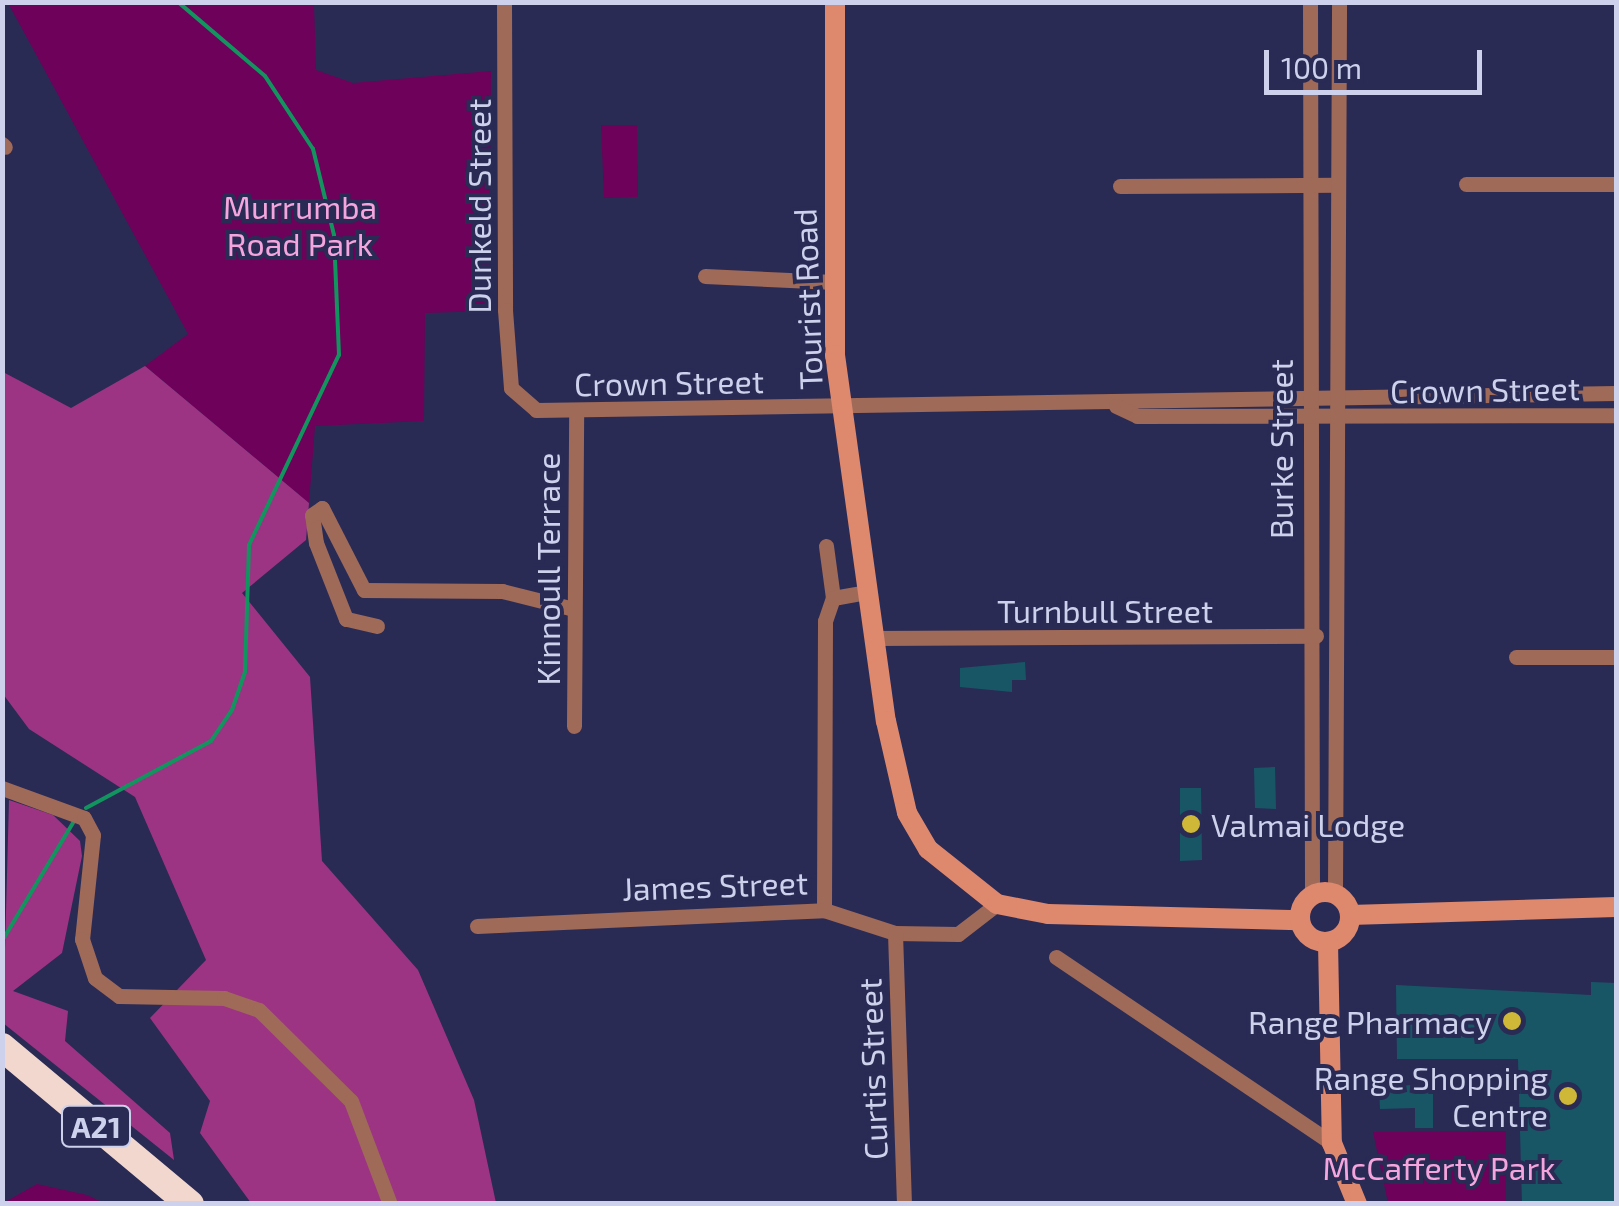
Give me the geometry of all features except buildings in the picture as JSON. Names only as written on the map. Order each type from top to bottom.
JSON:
[{"type":"highway","name":"A21","points":[[2,1047],[190,1204]]},
{"type":"street","name":"Dunkeld Street","points":[[504,2],[505,310],[511,388],[522,406]]},
{"type":"street","name":"Tourist Road","points":[[835,2],[834,282],[841,408],[874,638],[907,813],[928,848],[998,904]]},
{"type":"street","name":"Burke Street","points":[[1310,2],[1312,896]]},
{"type":"street","name":"Burke Street","points":[[1334,894],[1340,2]]},
{"type":"street","points":[[1466,184],[1616,184]]},
{"type":"street","points":[[1120,186],[1336,185]]},
{"type":"street","points":[[705,276],[834,282]]},
{"type":"street","name":"Crown Street","points":[[522,406],[576,412],[1116,406],[1310,393],[1616,393]]},
{"type":"street","name":"Crown Street","points":[[1116,406],[1137,416],[1616,415]]},
{"type":"street","name":"Kinnoull Terrace","points":[[574,726],[576,412]]},
{"type":"street","points":[[377,626],[346,619],[316,543],[312,515],[322,508],[364,590],[502,591],[574,608]]},
{"type":"street","points":[[824,910],[824,621],[833,598],[826,546]]},
{"type":"street","points":[[833,598],[868,592]]},
{"type":"street","name":"Turnbull Street","points":[[874,638],[1335,636]]},
{"type":"street","points":[[1516,657],[1616,657]]},
{"type":"street","points":[[2,788],[84,818],[93,835],[85,960],[119,996],[224,998],[259,1010],[351,1101],[390,1204]]},
{"type":"street","points":[[1300,920],[1312,896],[1334,894],[1350,915]]},
{"type":"street","points":[[998,904],[1048,914],[1300,920]]},
{"type":"street","name":"James Street","points":[[477,926],[824,910],[895,933],[958,934],[998,904]]},
{"type":"street","points":[[1358,1204],[1332,1143],[1328,942],[1350,915],[1616,907]]},
{"type":"street","points":[[1300,920],[1312,939],[1328,942]]},
{"type":"street","name":"Curtis Street","points":[[895,933],[904,1204]]},
{"type":"street","points":[[1056,957],[1332,1143]]},
{"type":"green space","name":"Murrumba Road Park","points":[[8,3],[314,3],[316,70],[353,83],[491,71],[489,311],[425,313],[424,421],[315,426],[309,503],[145,366],[188,334]]},
{"type":"green space","points":[[601,125],[637,125],[638,197],[604,198]]},
{"type":"green space","name":"McCafferty Park","points":[[1506,1131],[1506,1203],[1388,1203],[1373,1132]]},
{"type":"green space","points":[[37,1184],[87,1195],[104,1203],[3,1203]]},
{"type":"shaded area","points":[[145,366],[309,503],[306,540],[242,593],[310,677],[322,861],[418,970],[474,1100],[496,1203],[251,1203],[200,1133],[210,1101],[150,1018],[206,960],[135,797],[29,729],[3,694],[3,372],[71,408]]},
{"type":"shaded area","points":[[9,800],[53,815],[80,841],[82,856],[62,953],[13,991],[68,1011],[65,1041],[170,1133],[174,1160],[3,1023]]},
{"type":"waterway","points":[[86,808],[211,741],[232,710],[245,672],[249,545],[339,355],[334,235],[313,149],[265,76],[178,2]]},
{"type":"waterway","points":[[2,941],[74,821]]},
{"type":"place","name":"Valmai Lodge","points":[[1191,824]]},
{"type":"place","name":"Range Pharmacy","points":[[1512,1021]]},
{"type":"place","name":"Range Shopping Centre","points":[[1568,1096]]}]
